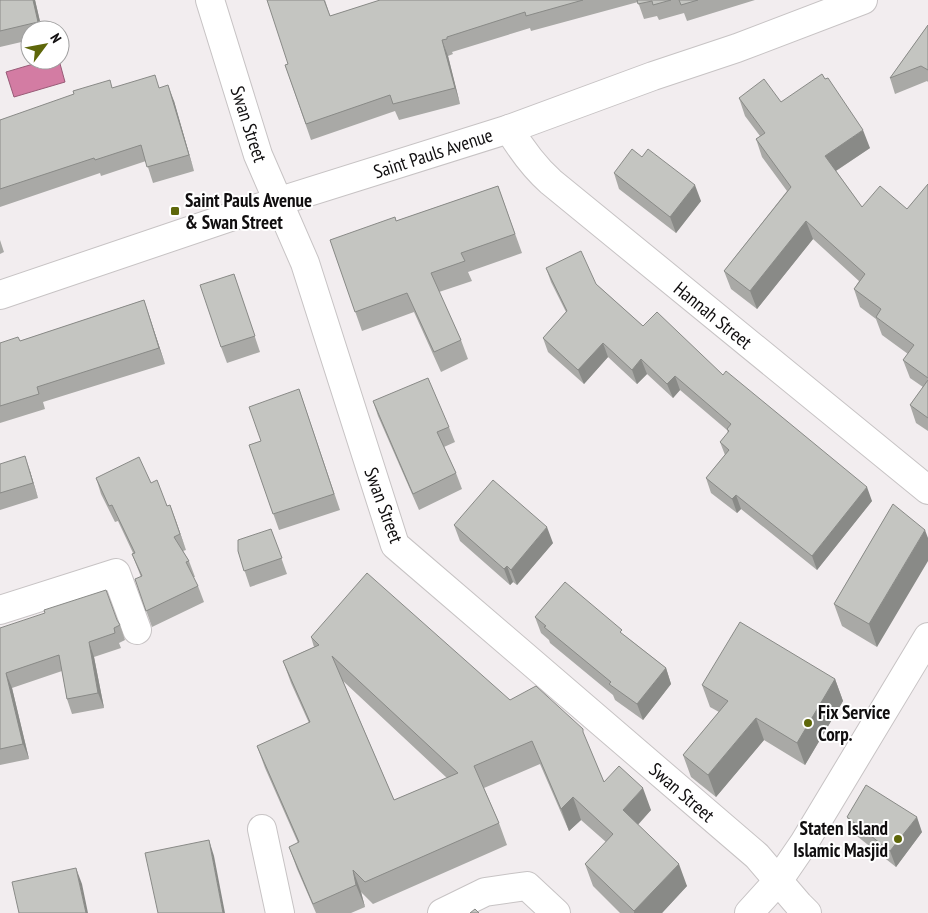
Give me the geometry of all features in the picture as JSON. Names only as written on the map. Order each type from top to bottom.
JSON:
[{"type":"street","name":"Swan Street","points":[[210,0],[258,155],[305,263],[395,546],[756,856],[807,913]]},
{"type":"street","name":"Saint Pauls Avenue","points":[[0,295],[248,211],[509,129],[653,76],[745,45],[863,0]]},
{"type":"street","name":"Hannah Street","points":[[509,129],[525,154],[551,182],[928,490]]},
{"type":"street","points":[[0,610],[116,573],[137,630]]},
{"type":"street","points":[[749,913],[778,881],[804,843],[928,637]]},
{"type":"street","points":[[262,830],[280,913]]},
{"type":"street","points":[[442,913],[485,892],[527,886],[556,913]]},
{"type":"shaded area","points":[[20,68],[20,70],[62,70],[65,82],[14,97],[6,72]]},
{"type":"building","points":[[0,0],[33,0],[38,20],[20,20],[20,26],[0,31]]},
{"type":"building","points":[[267,0],[324,0],[330,16],[380,0],[583,0],[526,16],[525,12],[442,40],[455,88],[393,104],[390,95],[306,124],[285,65],[288,64]]},
{"type":"building","points":[[637,0],[671,0],[653,5],[652,1],[638,4]]},
{"type":"building","points":[[679,0],[698,0],[681,5]]},
{"type":"building","points":[[928,25],[928,70],[921,66],[890,78]]},
{"type":"building","points":[[822,74],[825,79],[828,78],[863,130],[825,156],[862,207],[880,186],[907,209],[928,184],[928,378],[903,360],[914,345],[876,317],[881,309],[854,289],[865,274],[806,221],[750,291],[724,271],[791,187],[756,139],[765,133],[739,98],[764,79],[781,102]]},
{"type":"building","points":[[155,75],[159,88],[168,85],[189,155],[147,167],[141,145],[95,160],[94,158],[0,189],[0,120],[74,94],[73,91],[110,80],[112,88]]},
{"type":"building","points":[[632,149],[642,157],[648,149],[695,185],[670,217],[614,173]]},
{"type":"building","points":[[498,186],[515,234],[461,253],[465,261],[431,273],[461,340],[434,352],[407,293],[355,312],[330,240],[395,217],[396,221]]},
{"type":"building","points":[[581,251],[596,284],[643,326],[657,312],[723,375],[726,371],[867,487],[812,556],[736,495],[732,499],[706,478],[729,450],[720,442],[729,431],[727,429],[731,424],[675,376],[667,384],[641,359],[632,370],[603,343],[578,370],[543,338],[567,311],[546,268]]},
{"type":"building","points":[[234,274],[255,336],[221,347],[200,285]]},
{"type":"building","points":[[144,300],[159,348],[37,387],[39,394],[0,406],[0,343],[18,337],[20,341]]},
{"type":"building","points":[[428,378],[449,427],[437,432],[456,473],[413,494],[373,401]]},
{"type":"building","points":[[928,380],[928,418],[910,405]]},
{"type":"building","points":[[299,389],[334,494],[273,514],[249,445],[261,441],[249,407]]},
{"type":"building","points":[[25,456],[33,483],[0,493],[0,464]]},
{"type":"building","points":[[139,457],[151,483],[157,480],[167,506],[170,505],[180,534],[174,537],[189,561],[186,562],[198,586],[146,611],[135,579],[142,576],[132,554],[135,553],[112,505],[109,506],[96,478]]},
{"type":"building","points":[[493,480],[547,527],[511,570],[507,566],[504,569],[454,525]]},
{"type":"building","points":[[893,504],[925,530],[869,624],[834,604]]},
{"type":"building","points":[[271,529],[282,558],[244,571],[238,551],[238,540]]},
{"type":"building","points":[[367,573],[510,700],[536,686],[583,729],[604,782],[619,766],[643,788],[623,810],[679,864],[634,911],[585,864],[613,834],[573,797],[561,809],[532,741],[474,766],[499,823],[365,882],[353,870],[356,885],[313,904],[289,847],[299,842],[257,746],[310,722],[283,661],[319,645],[311,637]],"holes":[[[332,656],[458,773],[394,800]]]},
{"type":"building","points":[[565,582],[622,630],[620,632],[666,668],[637,704],[609,684],[611,682],[544,627],[546,626],[535,617]]},
{"type":"building","points":[[106,590],[120,625],[114,628],[115,633],[89,642],[98,693],[67,699],[59,655],[6,673],[23,744],[0,749],[0,628],[45,613],[44,610]]},
{"type":"building","points":[[740,622],[835,679],[797,743],[756,718],[708,775],[683,755],[728,701],[702,685]]},
{"type":"building","points":[[866,785],[917,817],[890,851],[847,817]]},
{"type":"building","points":[[209,840],[223,913],[158,913],[145,853]]},
{"type":"building","points":[[76,868],[86,913],[19,913],[12,882]]},
{"type":"building","points":[[475,909],[479,913],[470,913]]},
{"type":"place","name":"Saint Pauls Avenue & Swan Street","points":[[175,211]]},
{"type":"place","name":"Fix Service Corp.","points":[[808,723]]},
{"type":"place","name":"Staten Island Islamic Masjid","points":[[898,839]]}]
